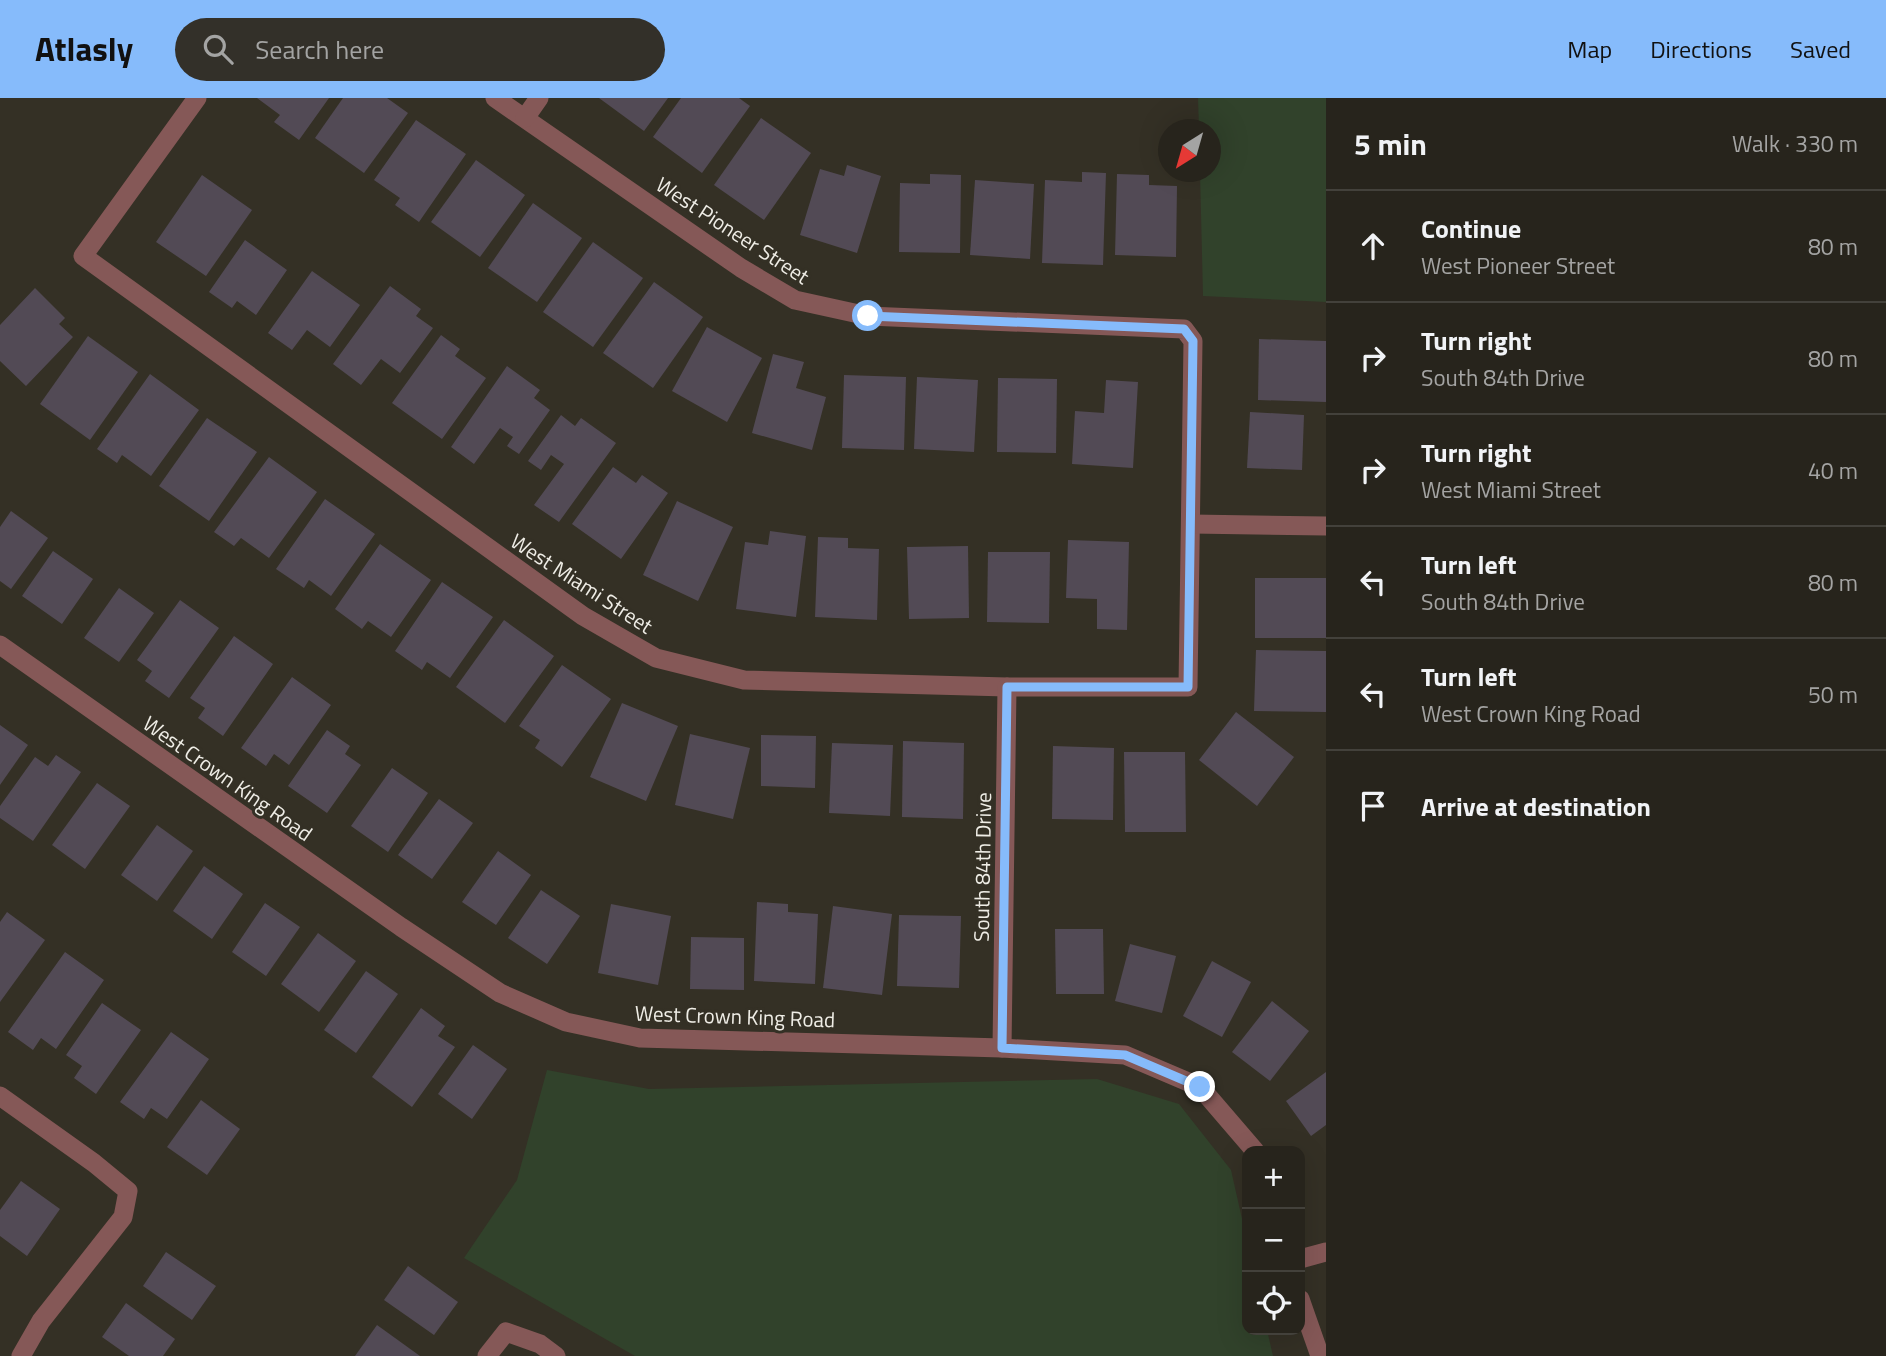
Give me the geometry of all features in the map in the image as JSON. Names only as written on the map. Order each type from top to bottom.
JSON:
[{"type":"street","name":"West Pioneer Street","points":[[495,98],[741,268],[795,300],[868,316],[1184,329],[1193,341],[1191,524]]},
{"type":"street","points":[[525,118],[539,98]]},
{"type":"street","name":"West Miami Street","points":[[194,99],[83,256],[583,616],[656,658],[744,680],[1007,687],[1188,687],[1191,524]]},
{"type":"street","points":[[1191,524],[1326,526]]},
{"type":"street","name":"West Crown King Road","points":[[0,645],[489,986],[566,1022],[640,1038],[1002,1048],[1125,1055],[1200,1087],[1251,1146]]},
{"type":"street","name":"South 84th Drive","points":[[1002,1048],[1007,687]]},
{"type":"street","points":[[0,1096],[94,1163],[128,1191],[123,1217],[41,1321],[21,1356]]},
{"type":"street","points":[[1305,1257],[1326,1251]]},
{"type":"street","points":[[1305,1313],[1320,1356]]},
{"type":"street","points":[[487,1356],[506,1332],[540,1344],[556,1356]]},
{"type":"green space","points":[[1198,98],[1326,98],[1326,302],[1203,296],[1200,182],[1221,182],[1221,119],[1199,119]]},
{"type":"green space","points":[[547,1070],[649,1089],[1097,1079],[1179,1104],[1231,1170],[1242,1219],[1242,1335],[1268,1335],[1273,1356],[635,1356],[464,1258],[517,1180]]},
{"type":"building","points":[[257,98],[329,98],[299,140],[274,122],[280,115]]},
{"type":"building","points":[[343,98],[387,98],[408,113],[364,173],[315,138]]},
{"type":"building","points":[[599,98],[668,98],[644,131]]},
{"type":"building","points":[[681,98],[739,98],[750,106],[702,173],[653,137]]},
{"type":"building","points":[[761,118],[811,153],[764,220],[714,185]]},
{"type":"building","points":[[416,120],[466,154],[419,222],[395,205],[400,198],[374,180]]},
{"type":"building","points":[[476,160],[525,195],[480,257],[431,222]]},
{"type":"building","points":[[847,165],[881,176],[857,253],[800,235],[820,169],[844,176]]},
{"type":"building","points":[[1082,172],[1106,173],[1103,265],[1042,263],[1045,180],[1082,182]]},
{"type":"building","points":[[930,174],[961,175],[960,253],[899,252],[900,183],[930,184]]},
{"type":"building","points":[[1117,174],[1149,175],[1149,185],[1177,186],[1176,257],[1115,255]]},
{"type":"building","points":[[202,175],[252,210],[206,276],[156,242]]},
{"type":"building","points":[[975,180],[1034,184],[1030,259],[970,255]]},
{"type":"building","points":[[533,203],[582,238],[537,302],[488,268]]},
{"type":"building","points":[[245,240],[287,270],[256,315],[237,301],[232,308],[209,292]]},
{"type":"building","points":[[593,242],[643,278],[593,347],[543,312]]},
{"type":"building","points":[[312,271],[360,305],[330,347],[307,330],[292,350],[268,333]]},
{"type":"building","points":[[654,282],[703,317],[653,388],[603,353]]},
{"type":"building","points":[[390,286],[421,309],[416,316],[433,328],[400,373],[381,359],[361,385],[333,364]]},
{"type":"building","points":[[35,288],[65,318],[59,324],[73,337],[26,386],[0,361],[0,325]]},
{"type":"building","points":[[707,327],[762,358],[727,422],[672,391]]},
{"type":"building","points":[[441,335],[460,349],[455,356],[486,378],[442,439],[392,403]]},
{"type":"building","points":[[88,336],[138,372],[90,440],[40,404]]},
{"type":"building","points":[[1259,339],[1326,341],[1326,402],[1258,400]]},
{"type":"building","points":[[773,354],[804,362],[796,388],[826,397],[812,450],[752,433]]},
{"type":"building","points":[[507,366],[540,390],[534,398],[550,410],[519,454],[507,446],[513,437],[500,428],[474,464],[451,447]]},
{"type":"building","points":[[150,374],[199,410],[151,476],[122,455],[117,463],[97,449]]},
{"type":"building","points":[[844,375],[906,377],[904,450],[842,448]]},
{"type":"building","points":[[917,377],[978,380],[974,452],[914,449]]},
{"type":"building","points":[[998,378],[1057,379],[1056,453],[997,452]]},
{"type":"building","points":[[1106,380],[1138,382],[1133,468],[1072,464],[1075,411],[1104,413]]},
{"type":"building","points":[[1250,412],[1304,415],[1302,470],[1247,468]]},
{"type":"building","points":[[561,415],[575,426],[581,418],[616,443],[559,522],[534,505],[564,464],[551,455],[541,470],[528,461]]},
{"type":"building","points":[[207,418],[257,452],[209,521],[159,486]]},
{"type":"building","points":[[269,457],[317,492],[269,558],[241,538],[234,546],[214,532]]},
{"type":"building","points":[[613,467],[636,483],[642,475],[668,493],[621,559],[572,524]]},
{"type":"building","points":[[325,499],[375,534],[331,596],[309,580],[304,588],[276,569]]},
{"type":"building","points":[[677,501],[733,527],[698,601],[643,575]]},
{"type":"building","points":[[11,511],[48,538],[11,589],[0,581],[0,527]]},
{"type":"building","points":[[770,531],[806,536],[796,617],[736,609],[745,542],[768,545]]},
{"type":"building","points":[[818,537],[848,538],[848,548],[879,549],[877,620],[815,617]]},
{"type":"building","points":[[1068,540],[1129,542],[1127,630],[1097,629],[1097,599],[1066,598]]},
{"type":"building","points":[[380,544],[431,580],[391,637],[368,621],[362,629],[335,609]]},
{"type":"building","points":[[968,546],[969,618],[909,619],[907,547]]},
{"type":"building","points":[[53,551],[93,579],[62,624],[22,596]]},
{"type":"building","points":[[988,552],[1050,552],[1049,623],[987,622]]},
{"type":"building","points":[[1255,578],[1326,578],[1326,638],[1255,638]]},
{"type":"building","points":[[442,582],[493,617],[450,678],[427,662],[422,670],[395,651]]},
{"type":"building","points":[[119,588],[154,613],[119,662],[84,638]]},
{"type":"building","points":[[180,600],[219,628],[169,698],[145,681],[152,671],[137,660]]},
{"type":"building","points":[[504,620],[554,656],[505,723],[456,687]]},
{"type":"building","points":[[234,636],[273,664],[223,736],[198,718],[205,708],[190,698]]},
{"type":"building","points":[[1256,650],[1326,651],[1326,712],[1254,711]]},
{"type":"building","points":[[562,665],[611,699],[562,767],[535,748],[540,740],[519,726]]},
{"type":"building","points":[[292,677],[331,705],[289,765],[274,754],[266,766],[241,748]]},
{"type":"building","points":[[622,703],[678,726],[646,801],[590,777]]},
{"type":"building","points":[[1236,712],[1294,757],[1257,806],[1199,760]]},
{"type":"building","points":[[0,725],[28,745],[0,785]]},
{"type":"building","points":[[327,730],[350,746],[345,754],[361,765],[327,813],[288,786]]},
{"type":"building","points":[[690,734],[750,748],[733,819],[675,805]]},
{"type":"building","points":[[761,735],[816,736],[815,788],[761,786]]},
{"type":"building","points":[[903,741],[964,743],[963,819],[902,817]]},
{"type":"building","points":[[832,743],[893,745],[890,816],[829,813]]},
{"type":"building","points":[[1053,746],[1114,748],[1113,820],[1052,819]]},
{"type":"building","points":[[1124,752],[1185,752],[1186,832],[1125,832]]},
{"type":"building","points":[[56,755],[81,772],[33,841],[0,818],[0,806],[35,757],[48,766]]},
{"type":"building","points":[[392,768],[428,793],[388,852],[351,826]]},
{"type":"building","points":[[97,783],[130,806],[85,869],[52,845]]},
{"type":"building","points":[[439,799],[473,823],[432,879],[398,855]]},
{"type":"building","points":[[157,825],[193,851],[157,901],[121,875]]},
{"type":"building","points":[[498,851],[531,875],[496,925],[462,902]]},
{"type":"building","points":[[204,866],[243,894],[212,939],[173,911]]},
{"type":"building","points":[[541,890],[580,916],[547,964],[508,938]]},
{"type":"building","points":[[757,902],[788,904],[788,912],[818,914],[815,984],[754,981]]},
{"type":"building","points":[[265,903],[300,927],[266,976],[232,952]]},
{"type":"building","points":[[611,904],[671,916],[658,985],[598,973]]},
{"type":"building","points":[[833,906],[892,914],[882,995],[823,988]]},
{"type":"building","points":[[7,912],[45,940],[0,1002],[0,922]]},
{"type":"building","points":[[899,915],[961,916],[959,988],[897,986]]},
{"type":"building","points":[[1055,929],[1103,929],[1104,994],[1056,994]]},
{"type":"building","points":[[318,933],[356,961],[319,1012],[281,984]]},
{"type":"building","points":[[691,937],[744,938],[744,990],[690,989]]},
{"type":"building","points":[[1130,944],[1176,956],[1162,1013],[1115,1001]]},
{"type":"building","points":[[65,952],[104,980],[56,1049],[41,1038],[33,1050],[8,1032]]},
{"type":"building","points":[[1212,961],[1251,982],[1222,1037],[1183,1016]]},
{"type":"building","points":[[366,971],[398,994],[356,1053],[324,1030]]},
{"type":"building","points":[[1272,1001],[1309,1031],[1270,1081],[1232,1052]]},
{"type":"building","points":[[102,1003],[141,1030],[96,1094],[74,1078],[82,1066],[66,1055]]},
{"type":"building","points":[[421,1008],[445,1026],[438,1036],[455,1047],[412,1107],[372,1077]]},
{"type":"building","points":[[171,1032],[209,1059],[167,1119],[151,1108],[144,1119],[120,1102]]},
{"type":"building","points":[[473,1045],[507,1069],[472,1119],[438,1094]]},
{"type":"building","points":[[1326,1072],[1326,1125],[1311,1136],[1286,1101]]},
{"type":"building","points":[[201,1100],[240,1129],[207,1175],[167,1147]]},
{"type":"building","points":[[21,1181],[60,1209],[27,1256],[0,1236],[0,1210]]},
{"type":"building","points":[[166,1252],[216,1286],[192,1320],[143,1286]]},
{"type":"building","points":[[408,1266],[458,1302],[434,1335],[384,1300]]},
{"type":"building","points":[[126,1303],[175,1339],[163,1356],[129,1356],[102,1337]]},
{"type":"building","points":[[377,1325],[420,1356],[355,1356]]},
{"type":"route","points":[[868,316],[1184,329],[1193,341],[1188,687],[1007,687],[1002,1048],[1125,1055],[1200,1087]]}]
